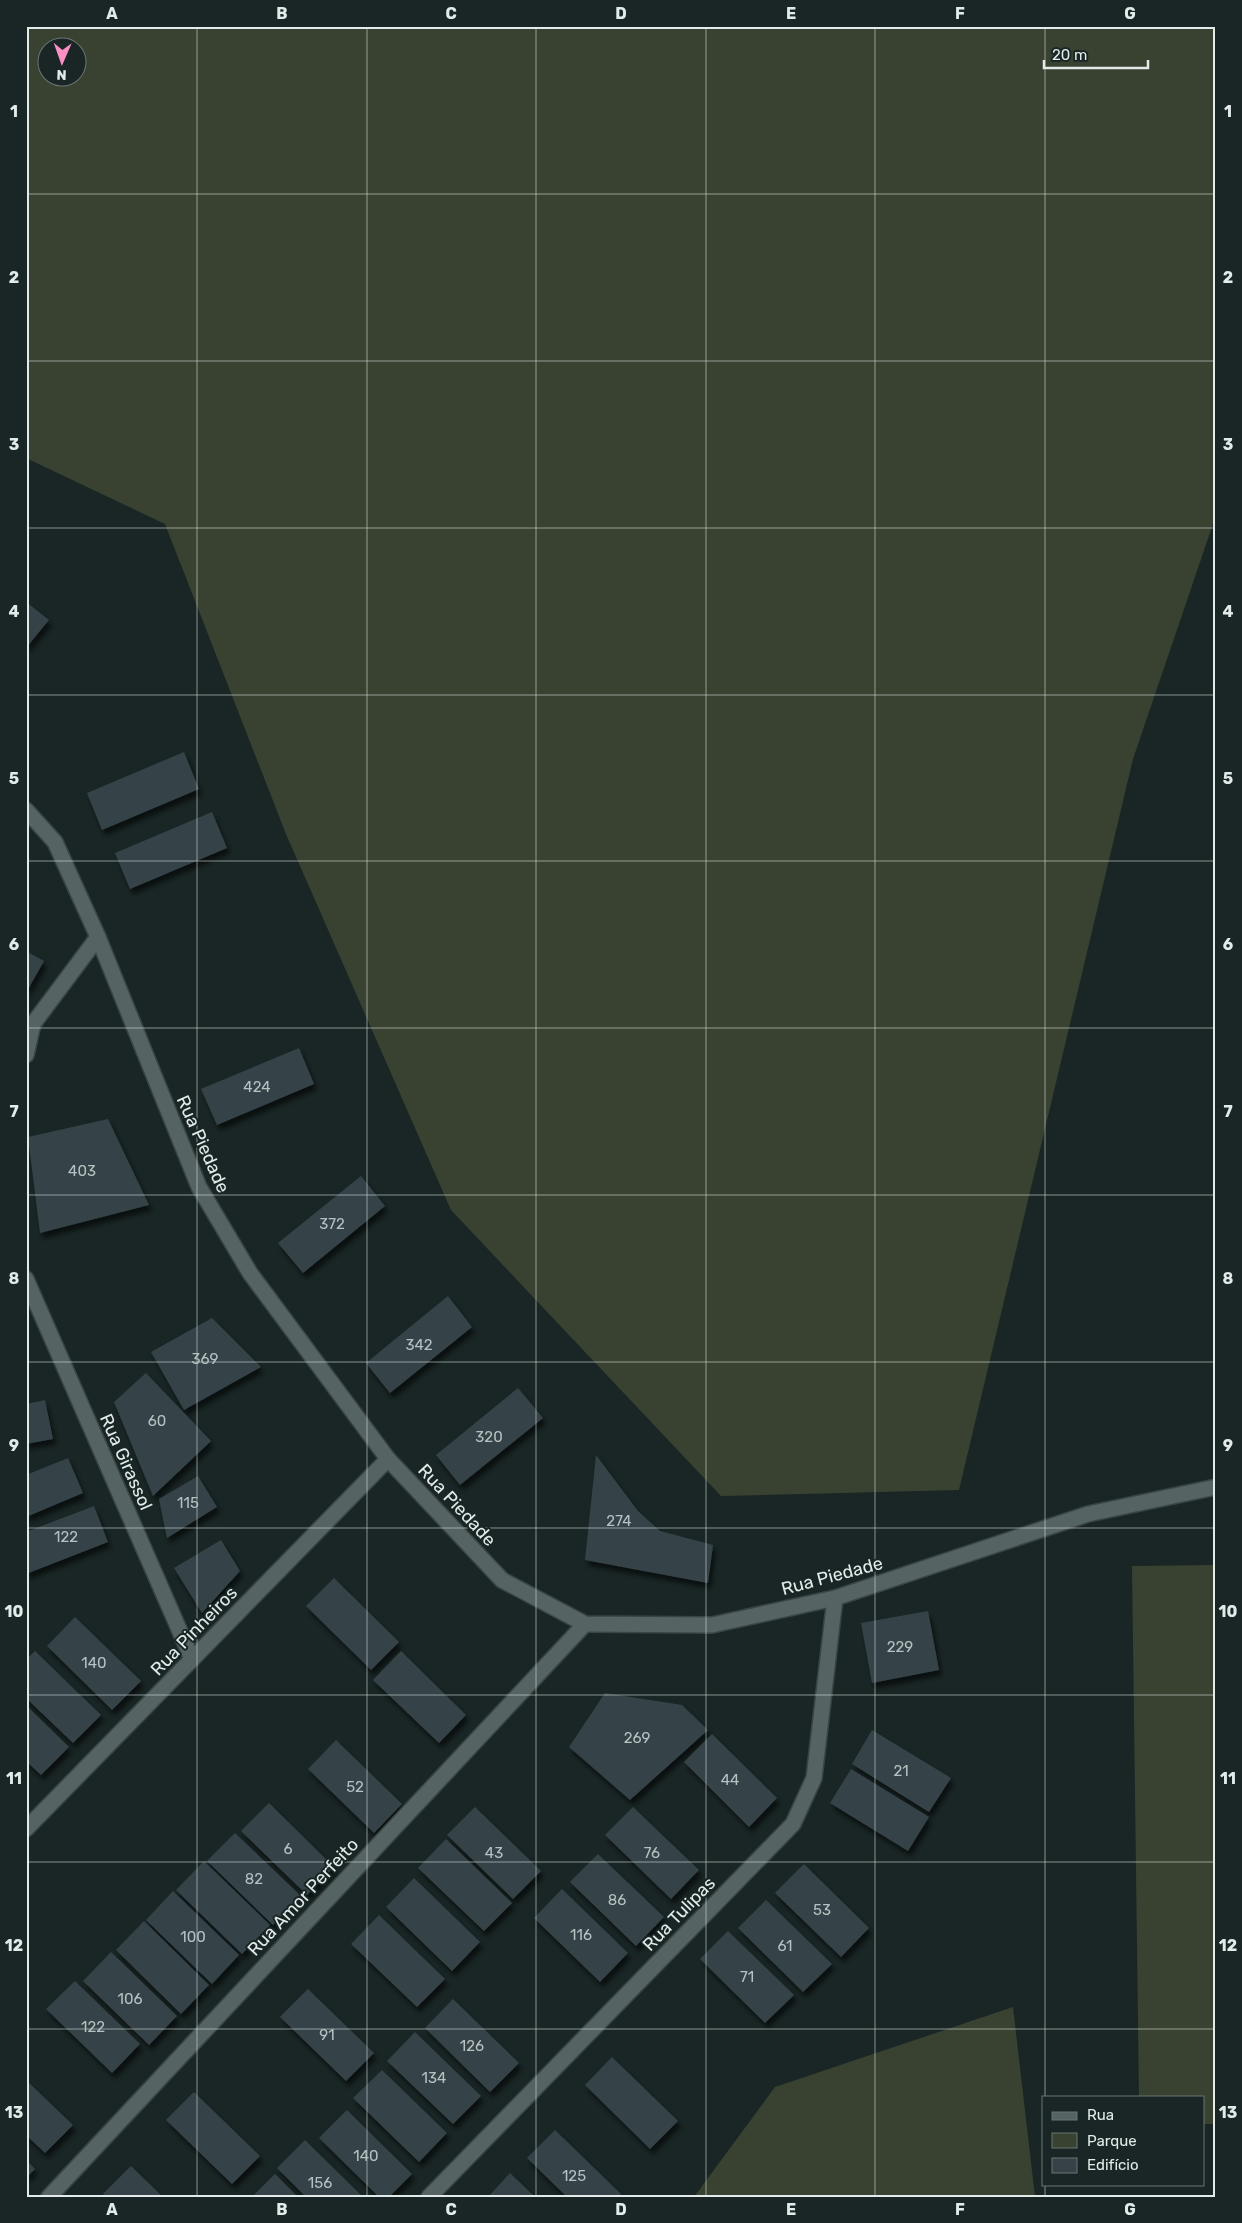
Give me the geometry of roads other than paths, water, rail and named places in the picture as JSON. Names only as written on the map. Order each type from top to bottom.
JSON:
[{"type":"street","name":"Rua Piedade","points":[[26,810],[55,842],[98,936],[199,1187],[250,1273],[388,1459],[502,1580],[585,1624],[712,1624],[835,1598],[1088,1514],[1216,1487]]},
{"type":"street","points":[[26,1055],[33,1024],[98,936]]},
{"type":"street","name":"Rua Girassol","points":[[26,1279],[192,1659]]},
{"type":"street","name":"Rua Pinheiros","points":[[26,1829],[388,1459]]},
{"type":"street","name":"Rua Tulipas","points":[[429,2197],[793,1824],[814,1778],[835,1598]]},
{"type":"street","name":"Rua Amor Perfeito","points":[[49,2197],[585,1624]]}]
